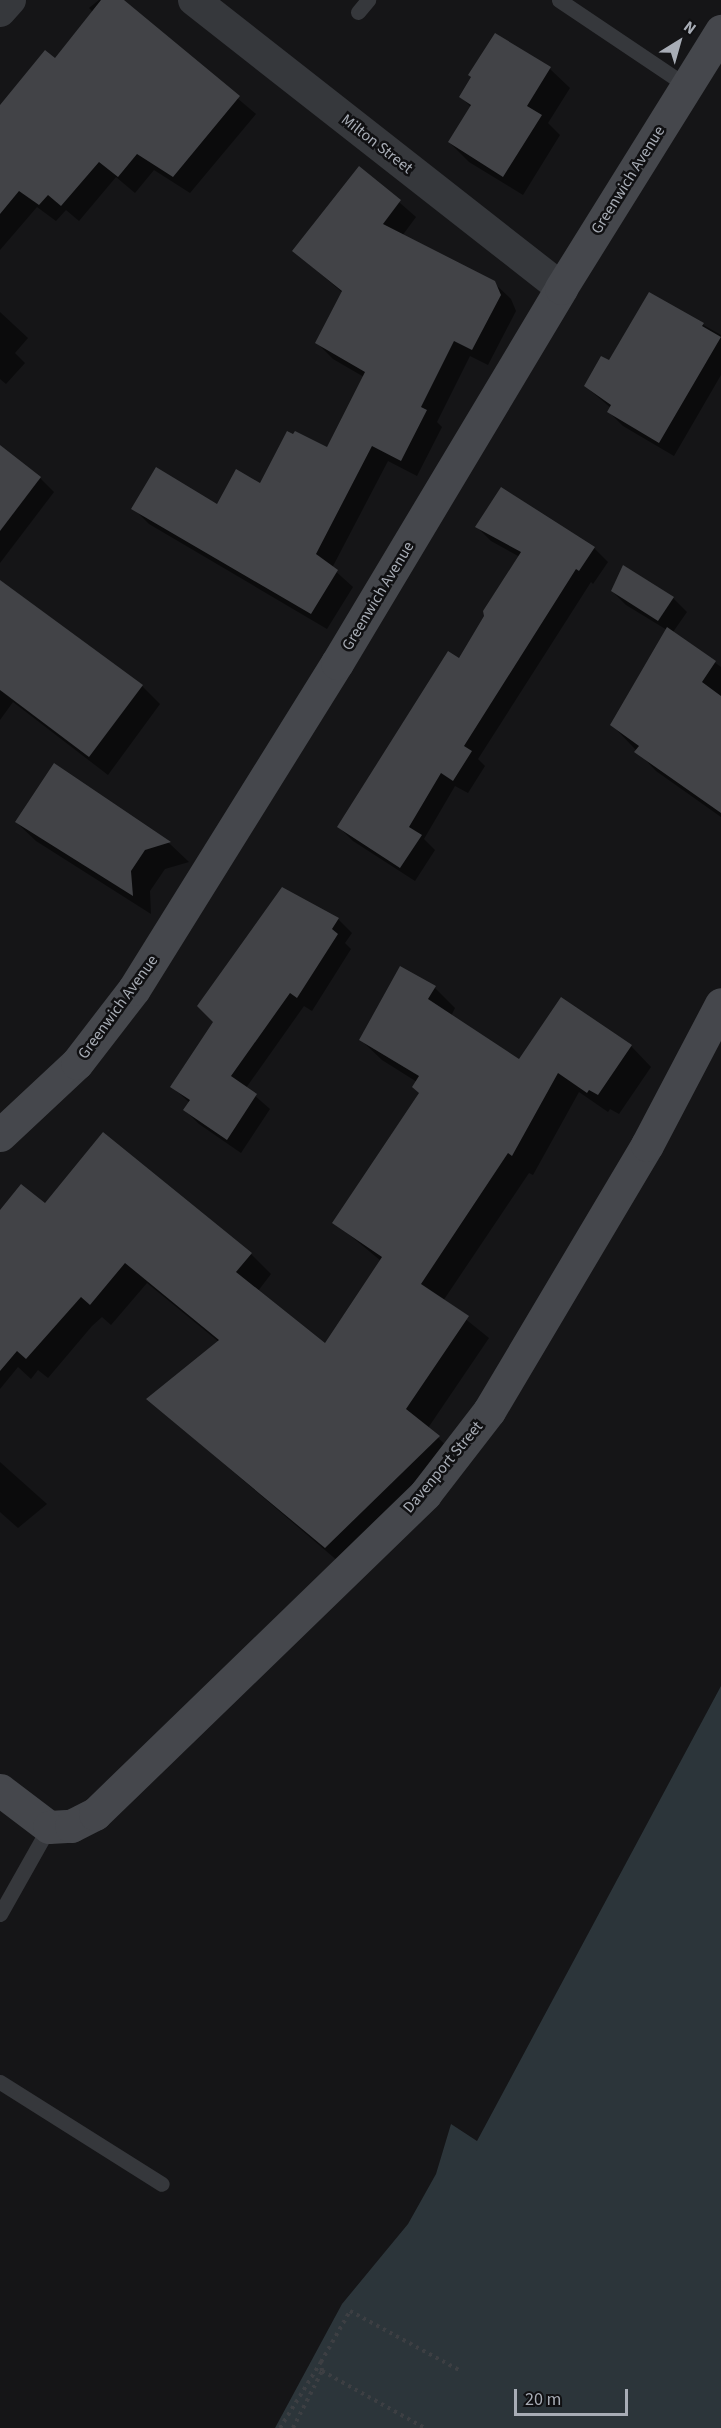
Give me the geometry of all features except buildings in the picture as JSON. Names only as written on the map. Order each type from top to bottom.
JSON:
[{"type":"main road","name":"Greenwich Avenue","points":[[0,1135],[77,1063],[134,989],[343,654],[561,288],[721,31]]},
{"type":"main road","name":"Davenport Street","points":[[49,1827],[72,1826],[95,1814],[425,1494],[489,1411],[647,1145],[721,1004]]},
{"type":"main road","points":[[0,1790],[49,1827]]},
{"type":"street","points":[[0,11],[10,0]]},
{"type":"street","name":"Milton Street","points":[[194,0],[561,288]]},
{"type":"lane","points":[[559,0],[687,86]]},
{"type":"lane","points":[[0,1914],[49,1827]]},
{"type":"lane","points":[[0,2082],[162,2184]]},
{"type":"path","points":[[280,2428],[350,2311],[461,2371]]},
{"type":"path","points":[[292,2428],[322,2371],[321,2362]]},
{"type":"path","points":[[322,2371],[425,2428]]},
{"type":"shaded area","points":[[721,1686],[721,2428],[275,2428],[342,2304],[408,2224],[436,2174],[451,2124],[477,2141]]}]
